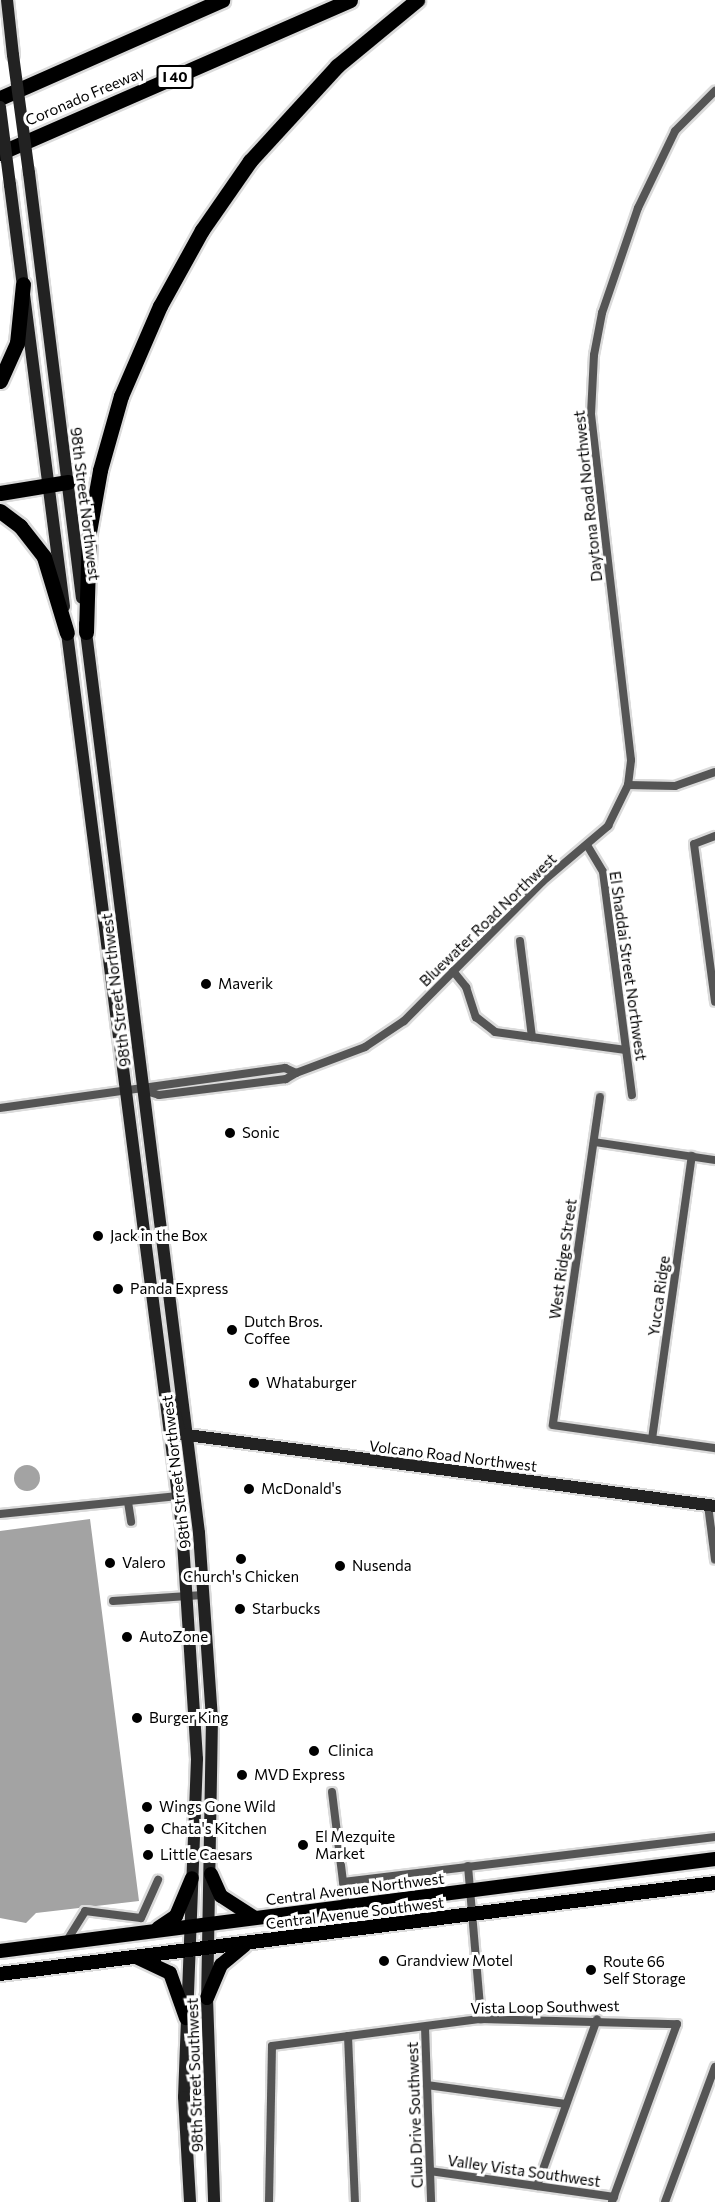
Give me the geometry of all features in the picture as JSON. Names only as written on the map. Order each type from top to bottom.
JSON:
[{"type":"highway","points":[[0,98],[222,0]]},
{"type":"highway","name":"Coronado Freeway","points":[[0,153],[350,0]]},
{"type":"highway","points":[[86,632],[89,532],[99,471],[121,396],[160,306],[202,230],[250,161],[337,66],[417,0]]},
{"type":"highway","points":[[0,381],[17,343],[23,284]]},
{"type":"highway","points":[[0,493],[51,487],[68,482]]},
{"type":"highway","points":[[0,511],[20,526],[44,557],[67,633]]},
{"type":"main road","name":"98th Street Northwest","points":[[7,0],[187,1435],[193,1524],[203,1595],[212,1718],[209,1924]]},
{"type":"main road","name":"98th Street Northwest","points":[[0,107],[51,487],[124,1093],[178,1497],[195,1717],[189,1926]]},
{"type":"main road","points":[[160,1374],[170,1387],[177,1433],[187,1435]]},
{"type":"main road","name":"Volcano Road Northwest","points":[[187,1435],[712,1506]]},
{"type":"main road","points":[[173,1461],[182,1479],[193,1524]]},
{"type":"main road","name":"Central Avenue Northwest","points":[[0,1951],[715,1859]]},
{"type":"main road","points":[[211,1874],[221,1896],[255,1918]]},
{"type":"main road","points":[[153,1931],[176,1916],[192,1878]]},
{"type":"main road","name":"Central Avenue Southwest","points":[[0,1974],[715,1883]]},
{"type":"main road","name":"98th Street Southwest","points":[[209,1924],[207,1998],[214,2202]]},
{"type":"main road","name":"98th Street Southwest","points":[[189,1926],[186,2019],[190,2202]]},
{"type":"main road","points":[[207,1998],[221,1965],[250,1943]]},
{"type":"main road","points":[[133,1956],[169,1971],[186,2019]]},
{"type":"street","name":"Daytona Road Northwest","points":[[628,785],[631,760],[591,414],[594,355],[602,313],[638,208],[675,131],[715,91]]},
{"type":"street","points":[[628,785],[675,786],[715,772]]},
{"type":"street","name":"Bluewater Road Northwest","points":[[0,1108],[143,1090],[159,1095],[286,1079],[296,1073],[365,1047],[404,1021],[453,971],[608,826],[628,785]]},
{"type":"street","points":[[715,836],[694,844],[713,973],[715,1002]]},
{"type":"street","name":"El Shaddai Street Northwest","points":[[587,845],[603,872],[632,1095]]},
{"type":"street","points":[[520,941],[532,1037]]},
{"type":"street","points":[[453,971],[484,1027],[532,1037],[626,1050]]},
{"type":"street","name":"West Ridge Street","points":[[600,1097],[553,1425],[652,1439]]},
{"type":"street","points":[[594,1142],[715,1160]]},
{"type":"street","name":"Yucca Ridge","points":[[652,1439],[692,1156]]},
{"type":"street","points":[[652,1439],[715,1448]]},
{"type":"street","points":[[0,1514],[178,1497],[193,1524]]},
{"type":"street","points":[[128,1502],[131,1522]]},
{"type":"street","points":[[712,1506],[715,1560]]},
{"type":"street","points":[[113,1601],[203,1595]]},
{"type":"street","points":[[163,1719],[212,1718]]},
{"type":"street","points":[[332,1792],[346,1906]]},
{"type":"street","name":"Central Avenue Northwest","points":[[343,1882],[715,1837]]},
{"type":"street","points":[[468,1866],[481,2019]]},
{"type":"street","points":[[66,1942],[85,1911],[141,1918],[158,1880]]},
{"type":"street","name":"Vista Loop Southwest","points":[[269,2202],[272,2046],[481,2019],[597,2019],[677,2024],[613,2200]]},
{"type":"street","points":[[537,2186],[597,2019]]},
{"type":"street","name":"Club Drive Southwest","points":[[425,2027],[431,2202]]},
{"type":"street","points":[[348,2036],[355,2202]]},
{"type":"street","points":[[665,2202],[715,2067]]},
{"type":"street","points":[[427,2085],[566,2104]]},
{"type":"street","name":"Valley Vista Southwest","points":[[430,2171],[537,2186],[613,2200]]},
{"type":"shaded area","points":[[27,1465],[36,1469],[40,1478],[36,1487],[27,1491],[18,1487],[14,1478],[18,1469]]},
{"type":"shaded area","points":[[90,1519],[139,1901],[36,1913],[26,1923],[0,1918],[0,1531]]},
{"type":"place","name":"Maverik","points":[[206,984]]},
{"type":"place","name":"Sonic","points":[[230,1133]]},
{"type":"place","name":"Jack in the Box","points":[[98,1236]]},
{"type":"place","name":"Panda Express","points":[[118,1289]]},
{"type":"place","name":"Dutch Bros. Coffee","points":[[232,1330]]},
{"type":"place","name":"Whataburger","points":[[254,1383]]},
{"type":"place","name":"McDonald's","points":[[249,1489]]},
{"type":"place","name":"Church's Chicken","points":[[241,1559]]},
{"type":"place","name":"Valero","points":[[110,1563]]},
{"type":"place","name":"Nusenda","points":[[340,1566]]},
{"type":"place","name":"Starbucks","points":[[240,1609]]},
{"type":"place","name":"AutoZone","points":[[127,1637]]},
{"type":"place","name":"Burger King","points":[[137,1718]]},
{"type":"place","name":"Clinica","points":[[314,1751]]},
{"type":"place","name":"MVD Express","points":[[242,1775]]},
{"type":"place","name":"Wings Gone Wild","points":[[147,1807]]},
{"type":"place","name":"Chata's Kitchen","points":[[149,1829]]},
{"type":"place","name":"El Mezquite Market","points":[[303,1845]]},
{"type":"place","name":"Little Caesars","points":[[148,1855]]},
{"type":"place","name":"Grandview Motel","points":[[384,1961]]},
{"type":"place","name":"Route 66 Self Storage","points":[[591,1970]]}]
